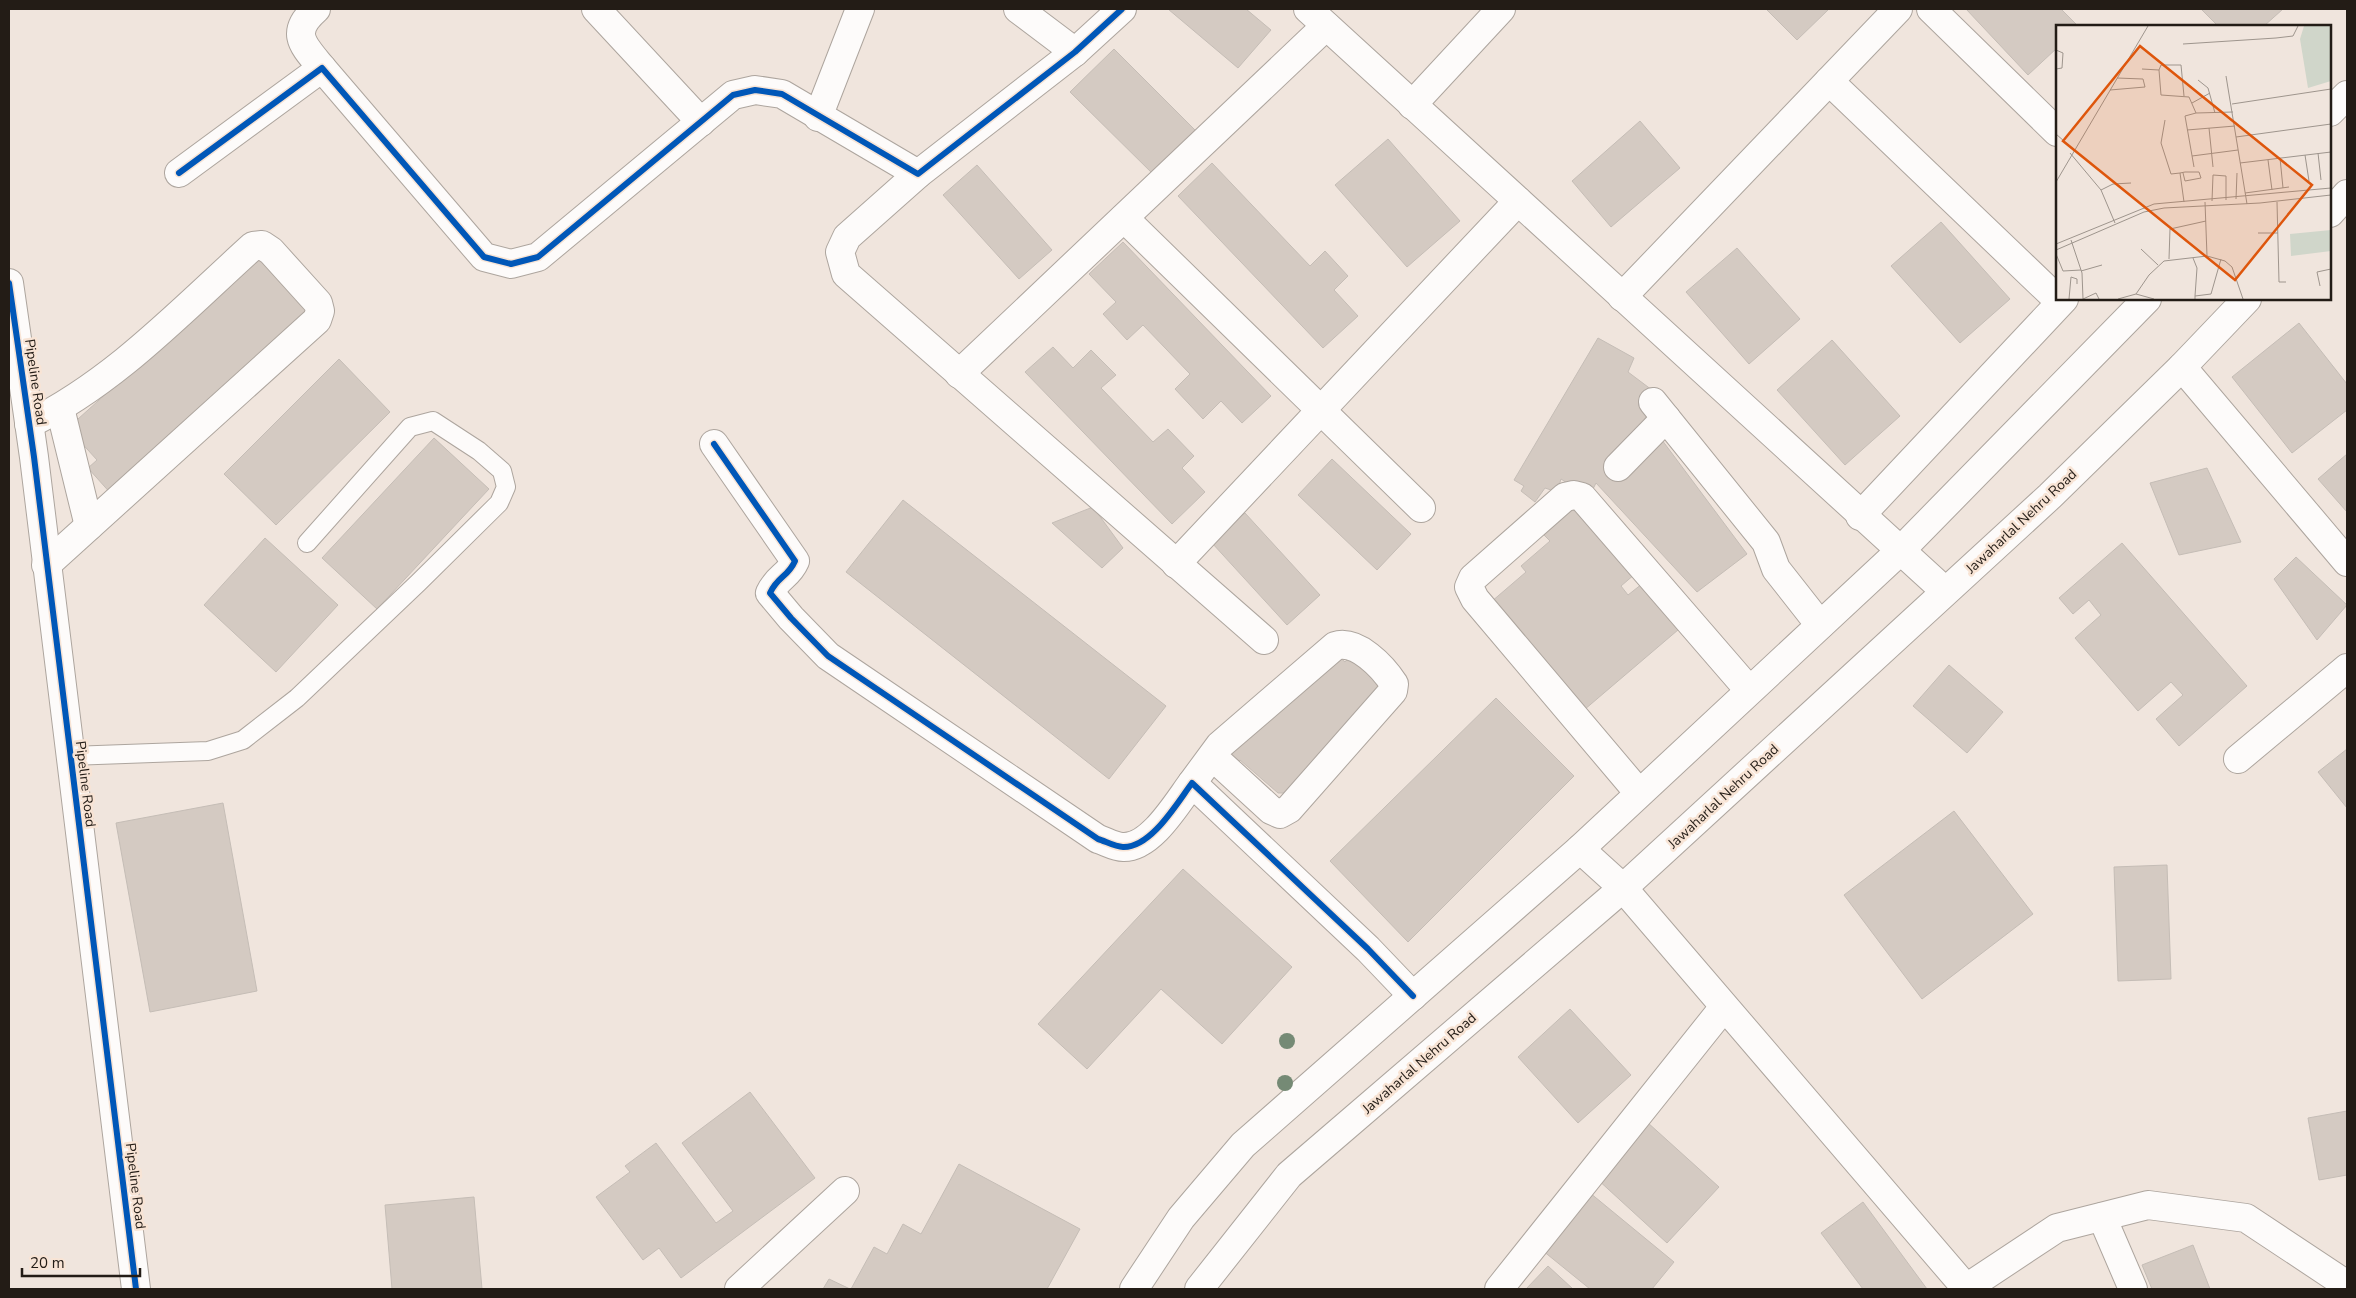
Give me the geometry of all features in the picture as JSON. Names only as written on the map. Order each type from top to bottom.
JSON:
[{"type":"street","points":[[316,9],[307,17],[300,30],[302,44],[484,257],[511,264],[538,257],[733,95],[755,90],[782,94],[818,117],[918,174]]},
{"type":"street","points":[[596,9],[701,122]]},
{"type":"street","points":[[818,117],[860,9]]},
{"type":"street","points":[[1018,9],[1075,52]]},
{"type":"street","points":[[1122,9],[1075,52],[918,174],[847,237],[840,252],[846,274],[857,285],[1264,640]]},
{"type":"street","points":[[1412,105],[1501,9]]},
{"type":"street","points":[[1622,297],[1898,9]]},
{"type":"street","points":[[1931,9],[2056,131]]},
{"type":"street","points":[[959,374],[1124,218],[1317,17],[1945,592]]},
{"type":"street","points":[[179,173],[322,68]]},
{"type":"street","points":[[1829,81],[2056,296]]},
{"type":"street","points":[[2331,111],[2347,94]]},
{"type":"street","points":[[2331,212],[2347,194]]},
{"type":"street","points":[[1176,564],[1518,201]]},
{"type":"street","points":[[1124,218],[1421,508]]},
{"type":"street","points":[[34,457],[63,420],[115,370],[252,246],[262,245],[270,251],[318,303],[320,311],[317,320],[46,565]]},
{"type":"street","name":"Pipeline Road","points":[[9,283],[16,385],[29,424],[34,457],[136,1289]]},
{"type":"street","points":[[1860,516],[2060,300]]},
{"type":"street","points":[[1134,1289],[1181,1218],[1243,1145],[1580,849],[1900,551],[2146,300]]},
{"type":"street","name":"Jawaharlal Nehru Road","points":[[1198,1289],[1289,1175],[1623,888],[2050,496],[2182,367],[2246,300]]},
{"type":"street","points":[[2182,367],[2347,562]]},
{"type":"street","points":[[1618,467],[1660,410],[1766,542],[1776,570],[1820,625]]},
{"type":"street","points":[[29,424],[63,420]]},
{"type":"street","points":[[63,420],[89,526]]},
{"type":"street","points":[[714,444],[795,561],[790,571],[775,582],[770,593],[828,656],[1098,838],[1122,848],[1136,845],[1150,837],[1220,745],[1335,646],[1343,644],[1353,645],[1388,676],[1394,684],[1393,690],[1289,809],[1280,814],[1271,810],[1212,756]]},
{"type":"street","points":[[1639,793],[1475,599],[1469,587],[1473,578],[1565,497],[1574,495],[1582,497],[1750,690]]},
{"type":"street","points":[[2238,759],[2347,668]]},
{"type":"street","points":[[1192,783],[1368,949],[1413,996]]},
{"type":"street","points":[[1580,849],[1623,888],[1966,1289],[2057,1228],[2148,1205],[2246,1218],[2347,1285]]},
{"type":"street","points":[[1499,1289],[1724,1007]]},
{"type":"street","points":[[739,1289],[845,1191]]},
{"type":"street","points":[[2102,1217],[2133,1289]]},
{"type":"lane","points":[[70,756],[208,751],[243,740],[304,691],[418,584],[499,502],[506,487],[502,471],[479,451],[433,420],[410,426],[307,543]]},
{"type":"building","points":[[1168,9],[1246,9],[1271,30],[1238,68]]},
{"type":"building","points":[[1766,9],[1829,9],[1797,40]]},
{"type":"building","points":[[1966,9],[2061,9],[2077,25],[2056,25],[2056,49],[2028,75]]},
{"type":"building","points":[[2201,9],[2283,9],[2265,25],[2217,25]]},
{"type":"building","points":[[1114,49],[1199,134],[1156,177],[1070,92]]},
{"type":"building","points":[[1640,121],[1680,168],[1611,227],[1572,181]]},
{"type":"building","points":[[1388,139],[1460,221],[1407,267],[1335,185]]},
{"type":"building","points":[[1212,163],[1310,266],[1325,251],[1348,276],[1334,290],[1358,316],[1323,348],[1178,196]]},
{"type":"building","points":[[977,165],[1052,250],[1019,279],[943,195]]},
{"type":"building","points":[[1941,222],[2010,299],[1960,343],[1891,266]]},
{"type":"building","points":[[1123,242],[1271,396],[1242,423],[1221,401],[1203,419],[1175,389],[1190,374],[1143,325],[1127,340],[1103,314],[1116,302],[1089,274]]},
{"type":"building","points":[[1737,248],[1800,319],[1749,364],[1686,292]]},
{"type":"building","points":[[259,256],[312,316],[113,496],[88,468],[97,460],[68,428]]},
{"type":"building","points":[[2299,323],[2347,384],[2347,410],[2292,453],[2232,377]]},
{"type":"building","points":[[1598,338],[1634,358],[1628,372],[1652,390],[1651,410],[1611,467],[1659,436],[1747,554],[1697,592],[1596,483],[1589,497],[1561,479],[1557,492],[1545,488],[1535,502],[1521,491],[1524,486],[1514,480]]},
{"type":"building","points":[[1832,340],[1900,416],[1845,465],[1777,390]]},
{"type":"building","points":[[1053,347],[1073,368],[1091,350],[1116,375],[1101,388],[1153,442],[1168,429],[1194,456],[1182,468],[1205,492],[1172,524],[1025,372]]},
{"type":"building","points":[[339,359],[390,412],[276,525],[224,474]]},
{"type":"building","points":[[434,438],[489,489],[377,609],[322,558]]},
{"type":"building","points":[[2347,454],[2347,512],[2318,479]]},
{"type":"building","points":[[1332,459],[1411,534],[1377,570],[1298,495]]},
{"type":"building","points":[[2207,468],[2241,542],[2179,555],[2150,483]]},
{"type":"building","points":[[903,500],[1166,706],[1109,779],[846,572]]},
{"type":"building","points":[[1577,506],[1635,574],[1621,586],[1628,595],[1647,580],[1685,624],[1584,710],[1491,602],[1526,572],[1521,566],[1550,541],[1544,535]]},
{"type":"building","points":[[1093,507],[1123,548],[1102,568],[1052,523]]},
{"type":"building","points":[[1245,513],[1320,595],[1287,625],[1212,543]]},
{"type":"building","points":[[265,538],[338,605],[276,672],[204,605]]},
{"type":"building","points":[[2122,543],[2247,686],[2179,746],[2156,719],[2183,695],[2171,682],[2138,711],[2075,638],[2101,615],[2089,600],[2073,614],[2059,598]]},
{"type":"building","points":[[2296,557],[2347,605],[2317,640],[2274,579]]},
{"type":"building","points":[[1353,653],[1389,686],[1291,793],[1278,793],[1240,760],[1235,766],[1221,753],[1336,654],[1345,662]]},
{"type":"building","points":[[1949,665],[2003,712],[1967,753],[1913,706]]},
{"type":"building","points":[[1496,698],[1574,776],[1408,942],[1330,861]]},
{"type":"building","points":[[2347,749],[2347,808],[2318,772]]},
{"type":"building","points":[[223,803],[257,991],[150,1012],[116,823]]},
{"type":"building","points":[[1954,811],[2033,914],[1922,999],[1844,895]]},
{"type":"building","points":[[2167,865],[2171,979],[2118,981],[2114,867]]},
{"type":"building","points":[[1183,869],[1292,967],[1222,1044],[1161,989],[1087,1069],[1038,1024]]},
{"type":"building","points":[[1570,1009],[1631,1075],[1578,1123],[1518,1057]]},
{"type":"building","points":[[750,1092],[815,1178],[681,1278],[659,1248],[643,1260],[596,1197],[630,1172],[625,1166],[656,1143],[716,1223],[733,1211],[682,1143]]},
{"type":"building","points":[[2347,1111],[2347,1175],[2319,1180],[2308,1118]]},
{"type":"building","points":[[1647,1122],[1719,1187],[1667,1243],[1596,1178]]},
{"type":"building","points":[[959,1164],[1080,1229],[1047,1289],[851,1289],[874,1247],[887,1254],[903,1224],[921,1234]]},
{"type":"building","points":[[1584,1188],[1674,1262],[1652,1289],[1590,1289],[1537,1246]]},
{"type":"building","points":[[474,1197],[482,1289],[392,1289],[385,1205]]},
{"type":"building","points":[[1863,1202],[1927,1289],[1863,1289],[1821,1233]]},
{"type":"building","points":[[2193,1245],[2210,1289],[2152,1289],[2142,1265]]},
{"type":"building","points":[[1548,1266],[1573,1289],[1526,1289]]},
{"type":"building","points":[[829,1279],[850,1289],[823,1289]]},
{"type":"cycle path","points":[[179,173],[322,68],[484,257],[511,264],[538,257],[733,95],[755,90],[782,94],[918,174],[1075,52],[1122,9]]},
{"type":"cycle path","points":[[9,283],[34,457],[136,1289]]},
{"type":"cycle path","points":[[714,444],[795,561],[770,593],[828,656],[1098,839],[1113,845],[1123,847],[1143,840],[1162,823],[1192,783],[1368,949],[1413,996]]}]
